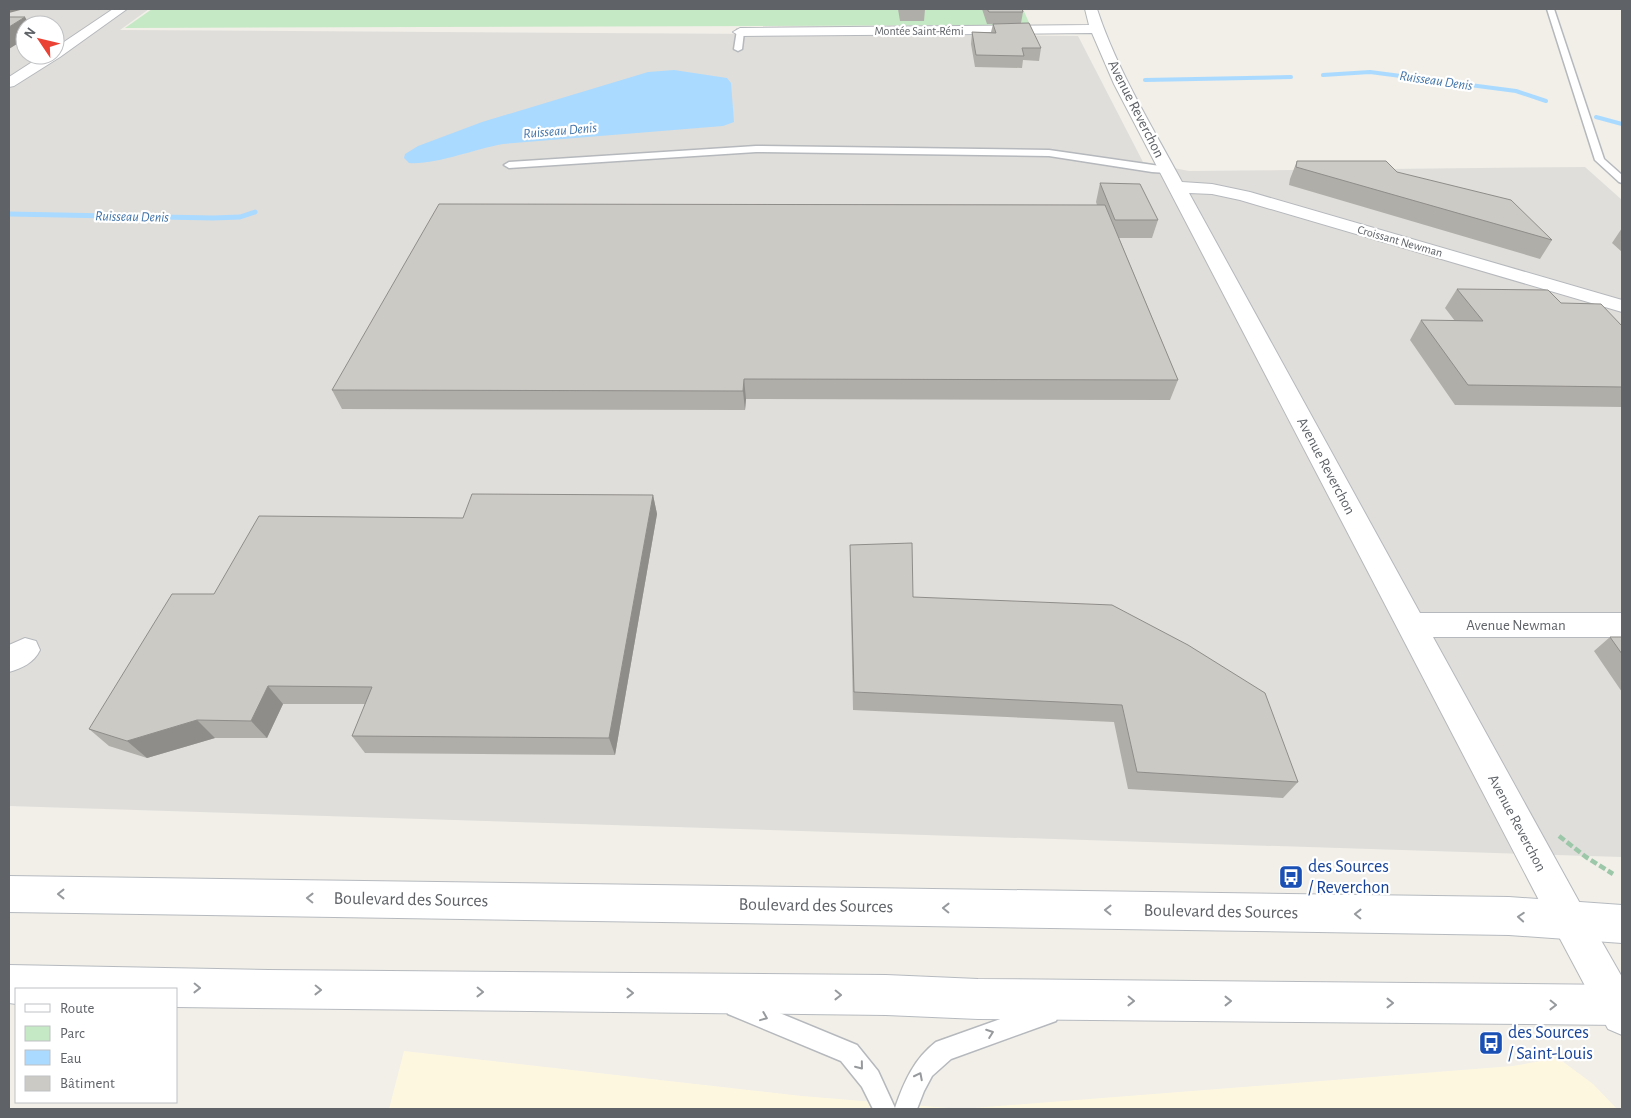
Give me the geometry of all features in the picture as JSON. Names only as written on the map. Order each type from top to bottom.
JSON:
[{"type":"street","points":[[65,47],[121,9]]},
{"type":"street","name":"Avenue Reverchon","points":[[1091,9],[1097,29],[1121,84],[1410,625],[1570,920],[1621,1008]]},
{"type":"street","name":"Montée Saint-Rémi","points":[[740,32],[1097,29]]},
{"type":"street","points":[[9,83],[37,65]]},
{"type":"street","name":"Croissant Newman","points":[[1172,178],[1204,188],[1244,196],[1622,306]]},
{"type":"street","name":"Avenue Newman","points":[[1410,625],[1622,625]]},
{"type":"street","name":"Boulevard des Sources","points":[[9,894],[1510,916],[1622,924]]},
{"type":"street","points":[[9,984],[1621,1008]]},
{"type":"lane","points":[[1550,9],[1600,160],[1622,180]]},
{"type":"lane","points":[[738,49],[740,32]]},
{"type":"lane","points":[[509,166],[669,153],[775,148],[1056,153],[1172,178]]},
{"type":"lane","points":[[702,993],[849,1053],[872,1082],[884,1109]]},
{"type":"lane","points":[[906,1109],[923,1068],[933,1056],[944,1050],[1084,1000]]},
{"type":"shaded area","points":[[9,9],[149,9],[120,30],[1078,36],[1143,162],[1189,171],[1585,167],[1622,200],[1622,857],[9,806]]},
{"type":"shaded area","points":[[404,1051],[802,1096],[960,1109],[389,1109]]},
{"type":"shaded area","points":[[1558,1058],[1593,1084],[1617,1109],[960,1109],[1513,1066]]},
{"type":"green space","points":[[152,9],[1023,9],[1030,25],[125,28]]},
{"type":"water","points":[[674,70],[727,78],[731,83],[734,122],[723,126],[503,144],[431,162],[409,163],[404,158],[405,154],[418,146],[482,122],[648,72]]},
{"type":"building","points":[[987,9],[1022,9],[1023,12],[989,12]]},
{"type":"building","points":[[9,17],[15,17],[15,23],[9,27]]},
{"type":"building","points":[[1029,23],[1041,48],[1022,48],[1024,56],[976,55],[972,32],[996,33],[993,24]]},
{"type":"building","points":[[1297,161],[1386,161],[1397,172],[1511,200],[1552,240],[1296,167]]},
{"type":"building","points":[[1100,183],[1140,184],[1158,220],[1115,220]]},
{"type":"building","points":[[439,204],[1105,205],[1178,380],[744,379],[743,391],[332,390]]},
{"type":"building","points":[[1457,289],[1548,290],[1561,303],[1601,304],[1622,326],[1622,387],[1468,385],[1421,320],[1483,321]]},
{"type":"building","points":[[472,494],[653,495],[609,738],[352,736],[372,687],[268,686],[251,721],[197,720],[127,741],[89,729],[172,594],[214,594],[259,516],[463,518]]},
{"type":"building","points":[[912,543],[913,597],[1112,605],[1188,645],[1265,693],[1298,782],[1137,772],[1122,705],[854,692],[850,545]]},
{"type":"building","points":[[1610,637],[1622,637],[1622,654]]},
{"type":"waterway","name":"Ruisseau Denis","points":[[1323,75],[1370,72],[1516,91],[1546,101]]},
{"type":"waterway","name":"Ruisseau Denis","points":[[1145,80],[1291,77]]},
{"type":"waterway","name":"Ruisseau Denis","points":[[1596,117],[1622,124]]},
{"type":"waterway","name":"Ruisseau Denis","points":[[9,214],[213,218],[240,217],[255,212]]},
{"type":"place","name":"des Sources / Reverchon","points":[[1291,877]]},
{"type":"place","name":"des Sources / Saint-Louis","points":[[1491,1043]]}]
